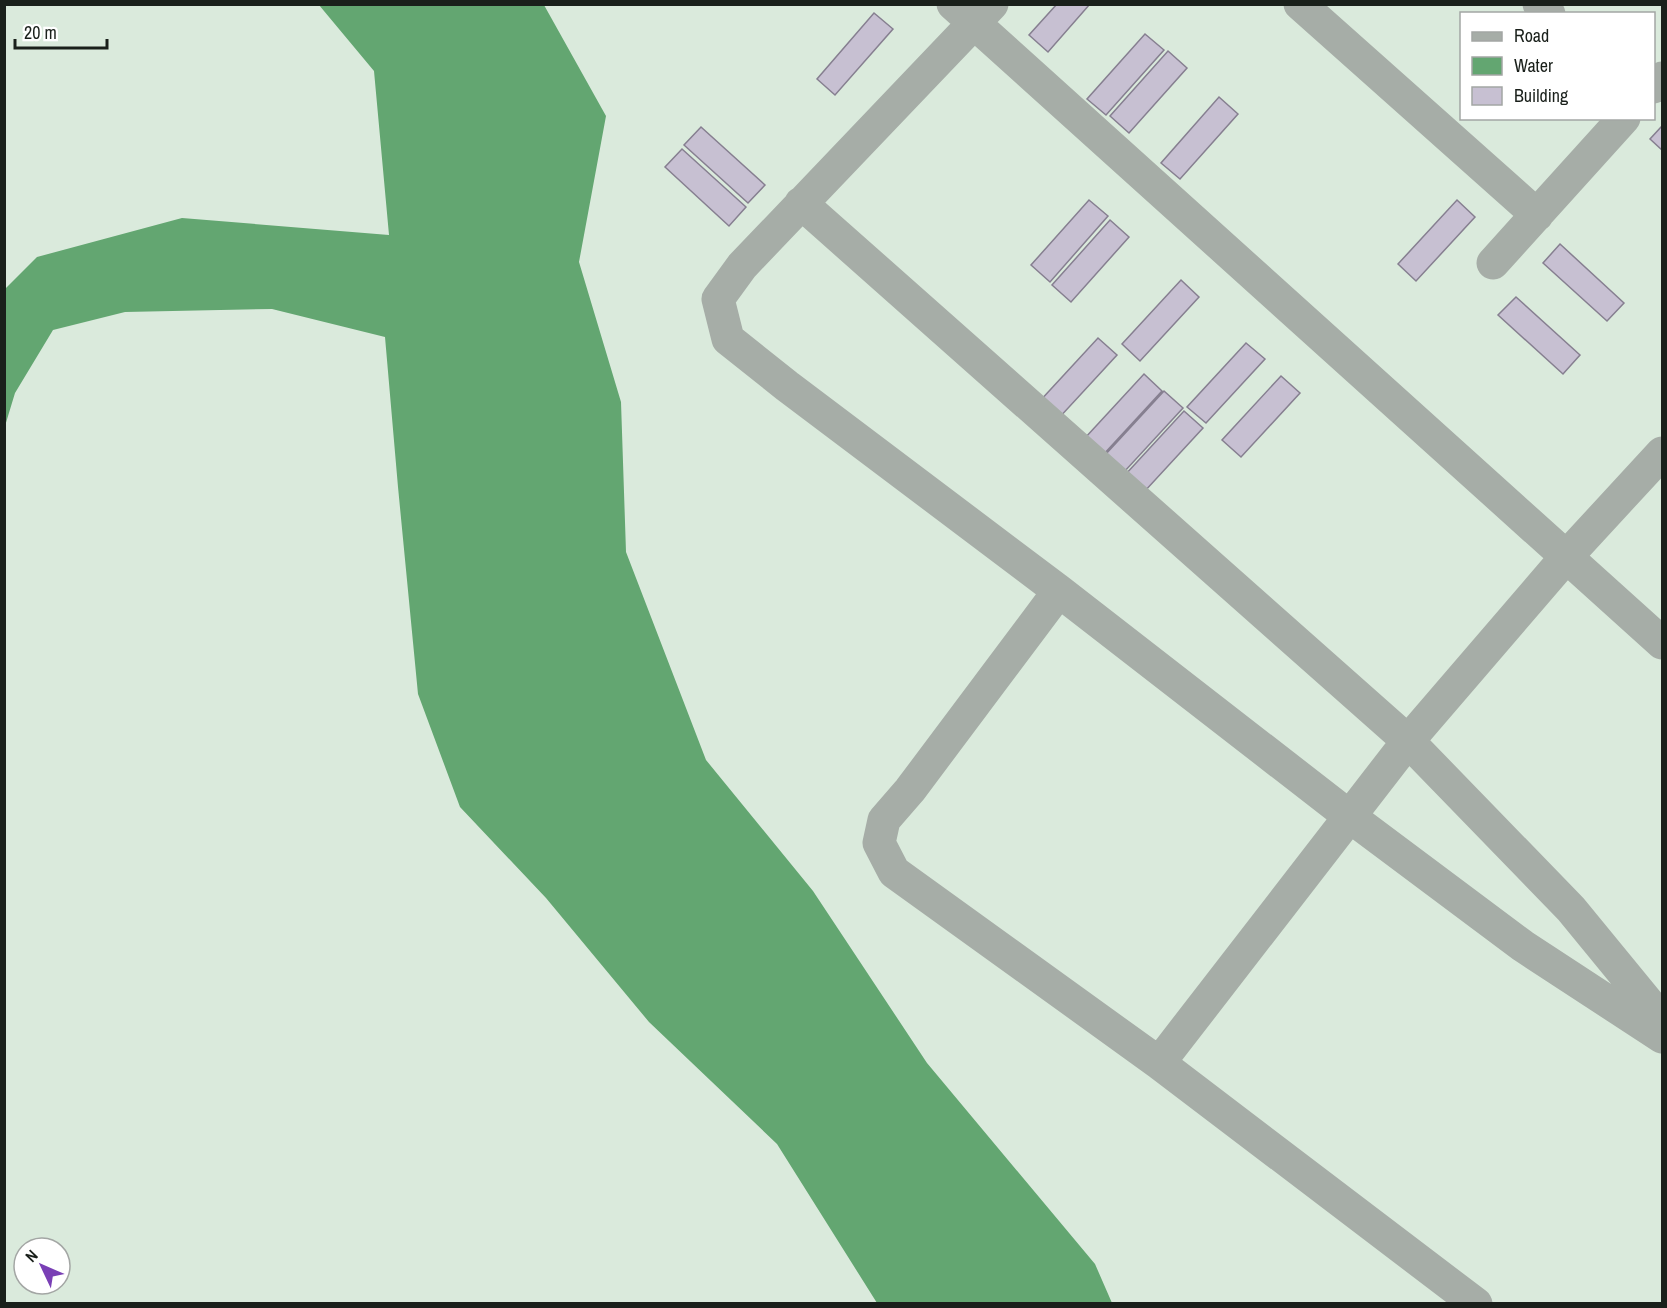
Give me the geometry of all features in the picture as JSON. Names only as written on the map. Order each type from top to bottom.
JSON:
[{"type":"street","points":[[1310,8],[1537,215]]},
{"type":"street","points":[[1662,643],[973,11],[742,266],[718,299],[728,339],[787,386],[1059,591],[1348,816],[1523,946],[1662,1037]]},
{"type":"street","points":[[1493,263],[1622,120]]},
{"type":"street","points":[[801,203],[1408,741],[1571,909],[1662,1020]]},
{"type":"street","points":[[1159,1063],[1408,741],[1567,556],[1662,453]]},
{"type":"street","points":[[1059,591],[910,790],[884,820],[879,843],[894,872],[1159,1063],[1476,1304]]},
{"type":"water","points":[[319,5],[544,5],[606,116],[579,262],[621,402],[626,552],[706,760],[813,891],[927,1063],[1095,1264],[1112,1303],[877,1303],[777,1144],[649,1022],[546,898],[460,807],[418,694],[385,337],[272,309],[125,312],[53,330],[15,393],[5,426],[5,289],[37,257],[182,218],[389,235],[374,71]]},
{"type":"building","points":[[1057,4],[1090,4],[1048,52],[1029,35]]},
{"type":"building","points":[[874,13],[893,29],[835,95],[817,79]]},
{"type":"building","points":[[1145,34],[1164,50],[1106,115],[1087,99]]},
{"type":"building","points":[[1168,51],[1187,68],[1129,133],[1110,116]]},
{"type":"building","points":[[1219,97],[1238,114],[1180,179],[1161,163]]},
{"type":"building","points":[[1662,126],[1662,150],[1650,139]]},
{"type":"building","points":[[701,127],[765,185],[748,203],[684,145]]},
{"type":"building","points":[[682,149],[746,207],[729,226],[665,167]]},
{"type":"building","points":[[1089,200],[1108,216],[1050,282],[1031,265]]},
{"type":"building","points":[[1457,200],[1475,217],[1416,281],[1398,264]]},
{"type":"building","points":[[1110,220],[1129,237],[1071,302],[1052,285]]},
{"type":"building","points":[[1560,244],[1624,303],[1607,321],[1543,263]]},
{"type":"building","points":[[1181,280],[1199,297],[1140,361],[1122,344]]},
{"type":"building","points":[[1516,297],[1580,355],[1563,374],[1498,315]]},
{"type":"building","points":[[1098,338],[1117,355],[1058,419],[1039,402]]},
{"type":"building","points":[[1246,343],[1265,359],[1206,423],[1187,407]]},
{"type":"building","points":[[1144,374],[1162,391],[1103,455],[1085,438]]},
{"type":"building","points":[[1281,376],[1300,393],[1241,457],[1222,440]]},
{"type":"building","points":[[1164,391],[1183,408],[1124,472],[1105,455]]},
{"type":"building","points":[[1184,411],[1203,428],[1144,492],[1125,475]]}]
